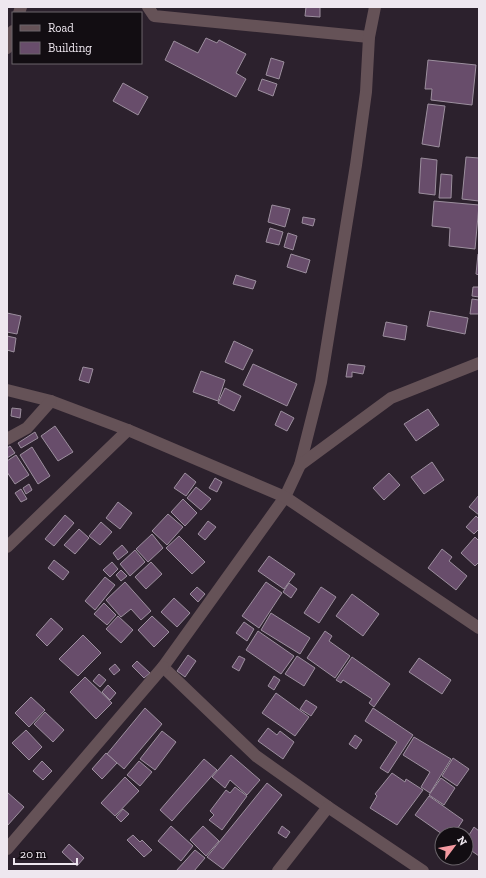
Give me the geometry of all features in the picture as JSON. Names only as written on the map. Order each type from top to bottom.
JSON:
[{"type":"street","points":[[148,7],[154,16],[369,37]]},
{"type":"street","points":[[7,849],[163,667],[285,497],[300,465],[321,382],[366,92],[369,37],[375,7]]},
{"type":"street","points":[[7,48],[12,34]]},
{"type":"street","points":[[300,465],[391,398],[479,363]]},
{"type":"street","points":[[7,390],[51,401],[128,430],[285,497],[479,628]]},
{"type":"street","points":[[7,439],[27,428],[51,401]]},
{"type":"street","points":[[7,547],[128,430]]},
{"type":"street","points":[[163,667],[256,756],[423,871]]},
{"type":"street","points":[[278,871],[328,807]]},
{"type":"building","points":[[306,7],[320,7],[320,17],[305,16]]},
{"type":"building","points":[[206,38],[217,43],[219,40],[246,54],[236,73],[246,79],[236,97],[165,60],[174,41],[198,53]]},
{"type":"building","points":[[271,58],[284,62],[279,79],[266,75]]},
{"type":"building","points":[[428,60],[476,65],[472,105],[431,100],[432,89],[425,89]]},
{"type":"building","points":[[262,79],[277,84],[273,96],[258,90]]},
{"type":"building","points":[[123,83],[148,97],[138,115],[113,101]]},
{"type":"building","points":[[428,104],[445,106],[439,147],[422,144]]},
{"type":"building","points":[[466,157],[479,158],[479,201],[462,199]]},
{"type":"building","points":[[421,158],[437,160],[435,195],[419,193]]},
{"type":"building","points":[[441,174],[452,175],[451,198],[439,198]]},
{"type":"building","points":[[434,201],[479,205],[475,249],[449,246],[450,228],[432,226]]},
{"type":"building","points":[[272,205],[290,209],[285,227],[268,222]]},
{"type":"building","points":[[303,217],[315,219],[313,226],[302,223]]},
{"type":"building","points":[[270,228],[283,232],[279,245],[266,242]]},
{"type":"building","points":[[288,233],[297,236],[293,250],[284,247]]},
{"type":"building","points":[[291,254],[310,260],[306,273],[287,267]]},
{"type":"building","points":[[479,254],[479,275],[476,274]]},
{"type":"building","points":[[236,275],[256,281],[253,289],[233,284]]},
{"type":"building","points":[[473,287],[479,287],[479,297],[472,296]]},
{"type":"building","points":[[472,299],[479,300],[479,314],[470,314]]},
{"type":"building","points":[[430,311],[468,318],[465,334],[427,326]]},
{"type":"building","points":[[7,313],[21,316],[17,334],[7,332]]},
{"type":"building","points":[[386,322],[407,326],[405,340],[383,336]]},
{"type":"building","points":[[7,336],[16,338],[14,352],[7,350]]},
{"type":"building","points":[[234,341],[253,350],[243,370],[225,362]]},
{"type":"building","points":[[253,364],[297,384],[287,406],[243,385]]},
{"type":"building","points":[[348,364],[365,366],[363,374],[352,372],[352,377],[346,377]]},
{"type":"building","points":[[83,367],[93,369],[89,383],[79,380]]},
{"type":"building","points":[[201,371],[225,380],[218,401],[193,392]]},
{"type":"building","points":[[225,388],[241,396],[234,411],[218,403]]},
{"type":"building","points":[[12,408],[21,409],[20,418],[11,416]]},
{"type":"building","points":[[428,409],[439,425],[416,441],[404,424]]},
{"type":"building","points":[[281,411],[294,418],[287,431],[275,425]]},
{"type":"building","points":[[55,426],[73,452],[58,461],[41,436]]},
{"type":"building","points":[[35,432],[38,438],[21,448],[18,443]]},
{"type":"building","points":[[10,446],[15,453],[7,458],[7,448]]},
{"type":"building","points":[[32,447],[50,476],[38,484],[20,455]]},
{"type":"building","points":[[16,455],[29,475],[15,484],[7,472],[7,461]]},
{"type":"building","points":[[432,462],[444,480],[424,494],[411,477]]},
{"type":"building","points":[[185,473],[196,482],[186,496],[174,488]]},
{"type":"building","points":[[389,473],[400,485],[384,500],[373,488]]},
{"type":"building","points":[[215,478],[222,482],[217,492],[209,488]]},
{"type":"building","points":[[29,484],[32,490],[26,494],[23,488]]},
{"type":"building","points":[[196,487],[211,499],[201,510],[187,498]]},
{"type":"building","points":[[21,489],[27,499],[21,502],[15,493]]},
{"type":"building","points":[[479,495],[479,515],[469,507]]},
{"type":"building","points":[[183,499],[197,513],[185,526],[171,512]]},
{"type":"building","points":[[118,502],[132,513],[120,529],[106,518]]},
{"type":"building","points":[[168,514],[183,527],[167,545],[152,531]]},
{"type":"building","points":[[65,515],[74,523],[54,546],[45,539]]},
{"type":"building","points":[[476,516],[479,519],[479,529],[474,534],[466,527]]},
{"type":"building","points":[[208,521],[216,527],[205,540],[198,534]]},
{"type":"building","points":[[101,522],[112,532],[100,545],[89,536]]},
{"type":"building","points":[[79,529],[89,538],[75,554],[64,545]]},
{"type":"building","points":[[152,534],[163,548],[148,562],[136,549]]},
{"type":"building","points":[[179,536],[205,562],[192,574],[166,548]]},
{"type":"building","points":[[475,537],[479,541],[479,562],[475,566],[461,553]]},
{"type":"building","points":[[122,545],[128,552],[118,560],[113,553]]},
{"type":"building","points":[[442,549],[452,557],[449,561],[467,576],[456,590],[428,568]]},
{"type":"building","points":[[135,550],[145,562],[130,576],[120,564]]},
{"type":"building","points":[[269,556],[295,574],[284,589],[258,571]]},
{"type":"building","points":[[54,560],[69,572],[63,580],[48,568]]},
{"type":"building","points":[[112,562],[118,569],[110,577],[103,570]]},
{"type":"building","points":[[151,562],[162,574],[146,589],[135,577]]},
{"type":"building","points":[[121,570],[127,576],[121,581],[116,575]]},
{"type":"building","points":[[105,577],[115,585],[95,610],[85,601]]},
{"type":"building","points":[[125,582],[151,611],[141,620],[131,609],[121,617],[106,600]]},
{"type":"building","points":[[266,582],[282,593],[259,628],[242,616]]},
{"type":"building","points":[[289,583],[297,589],[291,598],[283,592]]},
{"type":"building","points":[[197,587],[205,594],[198,602],[190,594]]},
{"type":"building","points":[[321,587],[336,597],[319,623],[304,613]]},
{"type":"building","points":[[352,594],[379,614],[363,636],[336,616]]},
{"type":"building","points":[[174,598],[190,613],[177,627],[161,612]]},
{"type":"building","points":[[104,603],[116,615],[107,625],[94,614]]},
{"type":"building","points":[[271,613],[310,638],[300,654],[261,630]]},
{"type":"building","points":[[118,616],[133,630],[121,643],[106,629]]},
{"type":"building","points":[[152,616],[169,632],[154,647],[138,630]]},
{"type":"building","points":[[51,618],[63,629],[47,646],[36,635]]},
{"type":"building","points":[[244,622],[254,629],[247,641],[236,633]]},
{"type":"building","points":[[258,631],[294,656],[281,674],[246,650]]},
{"type":"building","points":[[325,631],[332,636],[329,641],[350,656],[335,678],[307,658]]},
{"type":"building","points":[[83,635],[101,653],[78,676],[59,659]]},
{"type":"building","points":[[188,655],[196,661],[185,677],[177,671]]},
{"type":"building","points":[[239,656],[245,659],[239,671],[232,667]]},
{"type":"building","points":[[297,656],[315,668],[304,686],[285,674]]},
{"type":"building","points":[[352,657],[390,684],[374,707],[369,703],[372,699],[343,680],[341,683],[336,680]]},
{"type":"building","points":[[419,658],[451,680],[442,694],[409,672]]},
{"type":"building","points":[[137,661],[150,673],[144,678],[132,666]]},
{"type":"building","points":[[115,664],[120,670],[114,675],[109,669]]},
{"type":"building","points":[[99,674],[106,680],[100,687],[93,681]]},
{"type":"building","points":[[274,676],[280,680],[274,690],[268,686]]},
{"type":"building","points":[[85,677],[112,703],[96,719],[70,692]]},
{"type":"building","points":[[108,685],[116,693],[110,700],[102,692]]},
{"type":"building","points":[[276,693],[309,717],[295,736],[262,713]]},
{"type":"building","points":[[31,697],[45,710],[29,727],[15,713]]},
{"type":"building","points":[[306,700],[317,707],[311,716],[300,709]]},
{"type":"building","points":[[145,708],[162,724],[124,769],[107,754]]},
{"type":"building","points":[[373,708],[413,735],[388,773],[380,768],[397,742],[365,721]]},
{"type":"building","points":[[45,712],[64,730],[53,742],[34,724]]},
{"type":"building","points":[[268,728],[277,735],[280,731],[294,742],[283,759],[258,741]]},
{"type":"building","points":[[26,730],[42,747],[29,760],[12,743]]},
{"type":"building","points":[[162,731],[176,742],[155,770],[140,759]]},
{"type":"building","points":[[355,735],[362,740],[356,749],[349,744]]},
{"type":"building","points":[[414,737],[451,759],[430,793],[421,787],[430,772],[403,755]]},
{"type":"building","points":[[106,753],[117,763],[102,779],[92,769]]},
{"type":"building","points":[[231,755],[260,780],[247,795],[230,780],[225,788],[212,777]]},
{"type":"building","points":[[453,758],[469,769],[457,786],[442,776]]},
{"type":"building","points":[[204,759],[217,770],[172,821],[160,810]]},
{"type":"building","points":[[42,761],[52,771],[43,780],[33,771]]},
{"type":"building","points":[[139,761],[152,772],[140,786],[127,775]]},
{"type":"building","points":[[392,773],[405,782],[406,779],[423,790],[397,825],[370,808],[377,796],[375,794]]},
{"type":"building","points":[[125,777],[139,791],[115,816],[101,803]]},
{"type":"building","points":[[441,778],[455,788],[444,805],[429,795]]},
{"type":"building","points":[[267,783],[282,795],[223,869],[207,857]]},
{"type":"building","points":[[235,787],[247,796],[222,830],[209,820],[214,815],[210,811],[226,790],[230,793]]},
{"type":"building","points":[[7,792],[24,807],[7,826]]},
{"type":"building","points":[[429,796],[463,820],[459,826],[434,826],[434,828],[415,815]]},
{"type":"building","points":[[123,809],[129,814],[121,822],[116,817]]},
{"type":"building","points":[[171,826],[193,846],[181,861],[158,841]]},
{"type":"building","points":[[203,826],[219,841],[206,856],[190,840]]},
{"type":"building","points":[[282,826],[290,832],[286,838],[278,833]]},
{"type":"building","points":[[474,827],[479,831],[479,856],[474,853]]},
{"type":"building","points":[[133,835],[140,842],[142,840],[152,850],[144,857],[127,840]]},
{"type":"building","points":[[69,844],[84,858],[77,866],[62,852]]},
{"type":"building","points":[[195,850],[205,858],[194,871],[176,871]]}]
